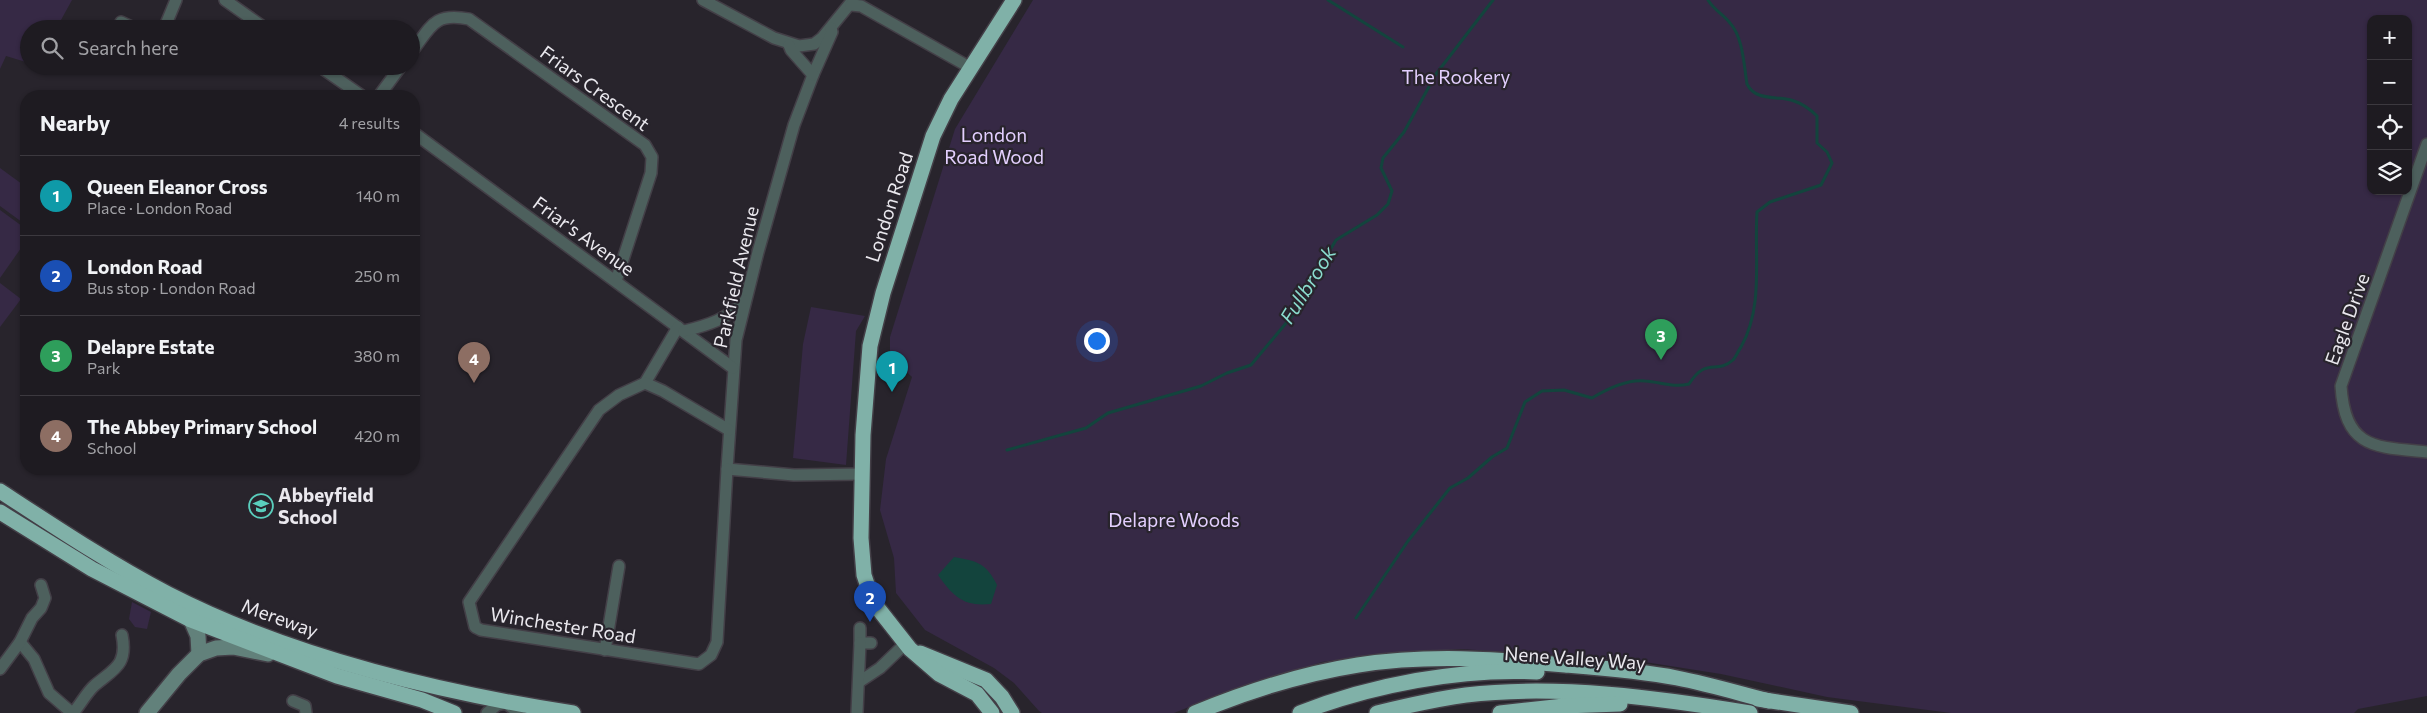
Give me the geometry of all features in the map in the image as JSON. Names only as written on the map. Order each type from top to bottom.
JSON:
[{"type":"highway","name":"London Road","points":[[992,713],[977,694],[939,674],[908,646],[873,602],[864,575],[861,538],[865,396],[870,346],[883,292],[933,136],[951,99],[1014,0]]},
{"type":"highway","name":"Mereway","points":[[0,491],[115,565],[209,613],[288,644],[427,686],[506,703],[573,713]]},
{"type":"highway","name":"Mereway","points":[[0,512],[92,569],[191,620],[336,676],[422,700],[454,713]]},
{"type":"highway","points":[[908,646],[986,680],[1002,696],[1012,713]]},
{"type":"highway","points":[[1195,713],[1241,694],[1289,679],[1358,665],[1420,659],[1469,658],[1591,667],[1677,678],[1769,701]]},
{"type":"highway","name":"Nene Valley Way","points":[[1300,713],[1372,691],[1423,680],[1519,671],[1600,676],[1851,713]]},
{"type":"highway","name":"Nene Valley Way","points":[[1377,713],[1460,696],[1521,692],[1603,694],[1684,702],[1750,713]]},
{"type":"highway","points":[[1500,713],[1564,706],[1684,702]]},
{"type":"street","points":[[168,20],[176,0]]},
{"type":"street","points":[[225,0],[253,20]]},
{"type":"street","points":[[703,0],[789,45],[799,46],[814,44],[822,38],[838,17],[852,3],[861,6],[971,68]]},
{"type":"street","name":"Friars Crescent","points":[[420,41],[434,23],[450,16],[469,19],[645,145],[652,157],[651,173],[616,282]]},
{"type":"street","name":"Parkfield Avenue","points":[[727,469],[736,340],[745,301],[794,125],[832,32],[831,28]]},
{"type":"street","points":[[789,45],[791,50],[813,75]]},
{"type":"street","points":[[332,75],[353,90]]},
{"type":"street","points":[[383,90],[394,75]]},
{"type":"street","name":"Friar's Avenue","points":[[420,137],[733,368]]},
{"type":"street","name":"Eagle Drive","points":[[2427,144],[2341,386],[2342,406],[2352,428],[2366,443],[2395,449],[2427,452]]},
{"type":"street","points":[[729,430],[663,391],[645,383],[681,329],[718,322],[734,312],[745,301]]},
{"type":"street","name":"Winchester Road","points":[[645,383],[619,395],[599,410],[469,602],[475,627],[481,630],[699,664],[711,655],[717,642],[727,469]]},
{"type":"street","points":[[727,469],[794,475],[863,474]]},
{"type":"street","points":[[605,650],[619,566]]},
{"type":"street","points":[[0,669],[20,642],[45,598],[41,584]]},
{"type":"street","points":[[191,620],[198,636],[199,654]]},
{"type":"street","points":[[857,713],[859,682],[865,643],[860,628]]},
{"type":"street","points":[[20,642],[34,660],[49,693],[73,713],[87,693],[111,674],[121,659],[124,647],[122,635]]},
{"type":"street","points":[[859,682],[908,646]]},
{"type":"street","points":[[147,713],[179,674],[199,654],[216,648],[234,647],[294,659]]},
{"type":"street","points":[[293,701],[305,706],[306,713]]},
{"type":"street","points":[[487,713],[497,705],[506,703],[519,713]]},
{"type":"green space","points":[[0,0],[72,0],[61,20],[20,20],[20,60],[6,56],[0,69]]},
{"type":"green space","points":[[1033,0],[2427,0],[2427,696],[2358,709],[2354,713],[1951,713],[1827,697],[1721,674],[1632,660],[1461,649],[1371,655],[1322,662],[1212,698],[1174,713],[1042,713],[1014,683],[994,668],[925,630],[896,593],[894,558],[880,510],[886,459],[912,377],[890,356],[890,337],[955,129]]},
{"type":"green space","points":[[0,168],[20,183],[20,221],[0,206]]},
{"type":"green space","points":[[0,210],[20,225],[20,250],[0,278]]},
{"type":"green space","points":[[0,283],[20,298],[20,300],[0,327]]},
{"type":"green space","points":[[811,307],[865,316],[856,331],[846,465],[793,458],[803,344]]},
{"type":"green space","points":[[132,602],[151,612],[147,629],[135,627],[129,619]]},
{"type":"shaded area","points":[[954,557],[980,564],[989,572],[997,585],[991,604],[966,602],[954,594],[943,582],[938,575]]},
{"type":"waterway","points":[[1328,0],[1403,47]]},
{"type":"waterway","name":"Fullbrook","points":[[1007,450],[1086,428],[1108,413],[1201,386],[1227,373],[1251,365],[1292,316],[1336,240],[1377,215],[1388,204],[1392,191],[1381,168],[1383,158],[1404,132],[1436,74],[1493,0]]},
{"type":"waterway","points":[[1356,618],[1408,541],[1450,488],[1468,478],[1492,457],[1507,448],[1525,402],[1542,391],[1564,390],[1592,398],[1624,383],[1645,381],[1678,385],[1689,384],[1695,376],[1706,368],[1721,366],[1733,360],[1741,347],[1753,315],[1756,281],[1757,212],[1770,202],[1821,185],[1832,163],[1827,152],[1817,143],[1817,116],[1814,113],[1797,102],[1761,96],[1751,90],[1747,84],[1738,36],[1730,23],[1708,0]]},
{"type":"place","name":"Delapre Estate","points":[[1661,360]]},
{"type":"place","name":"The Abbey Primary School","points":[[474,383]]},
{"type":"place","name":"Queen Eleanor Cross","points":[[892,392]]},
{"type":"place","name":"Abbeyfield School","points":[[261,506]]},
{"type":"place","name":"London Road","points":[[870,622]]},
{"type":"park label","name":"The Rookery","points":[[1456,77]]},
{"type":"park label","name":"London Road Wood","points":[[994,146]]},
{"type":"park label","name":"Delapre Woods","points":[[1174,520]]}]
